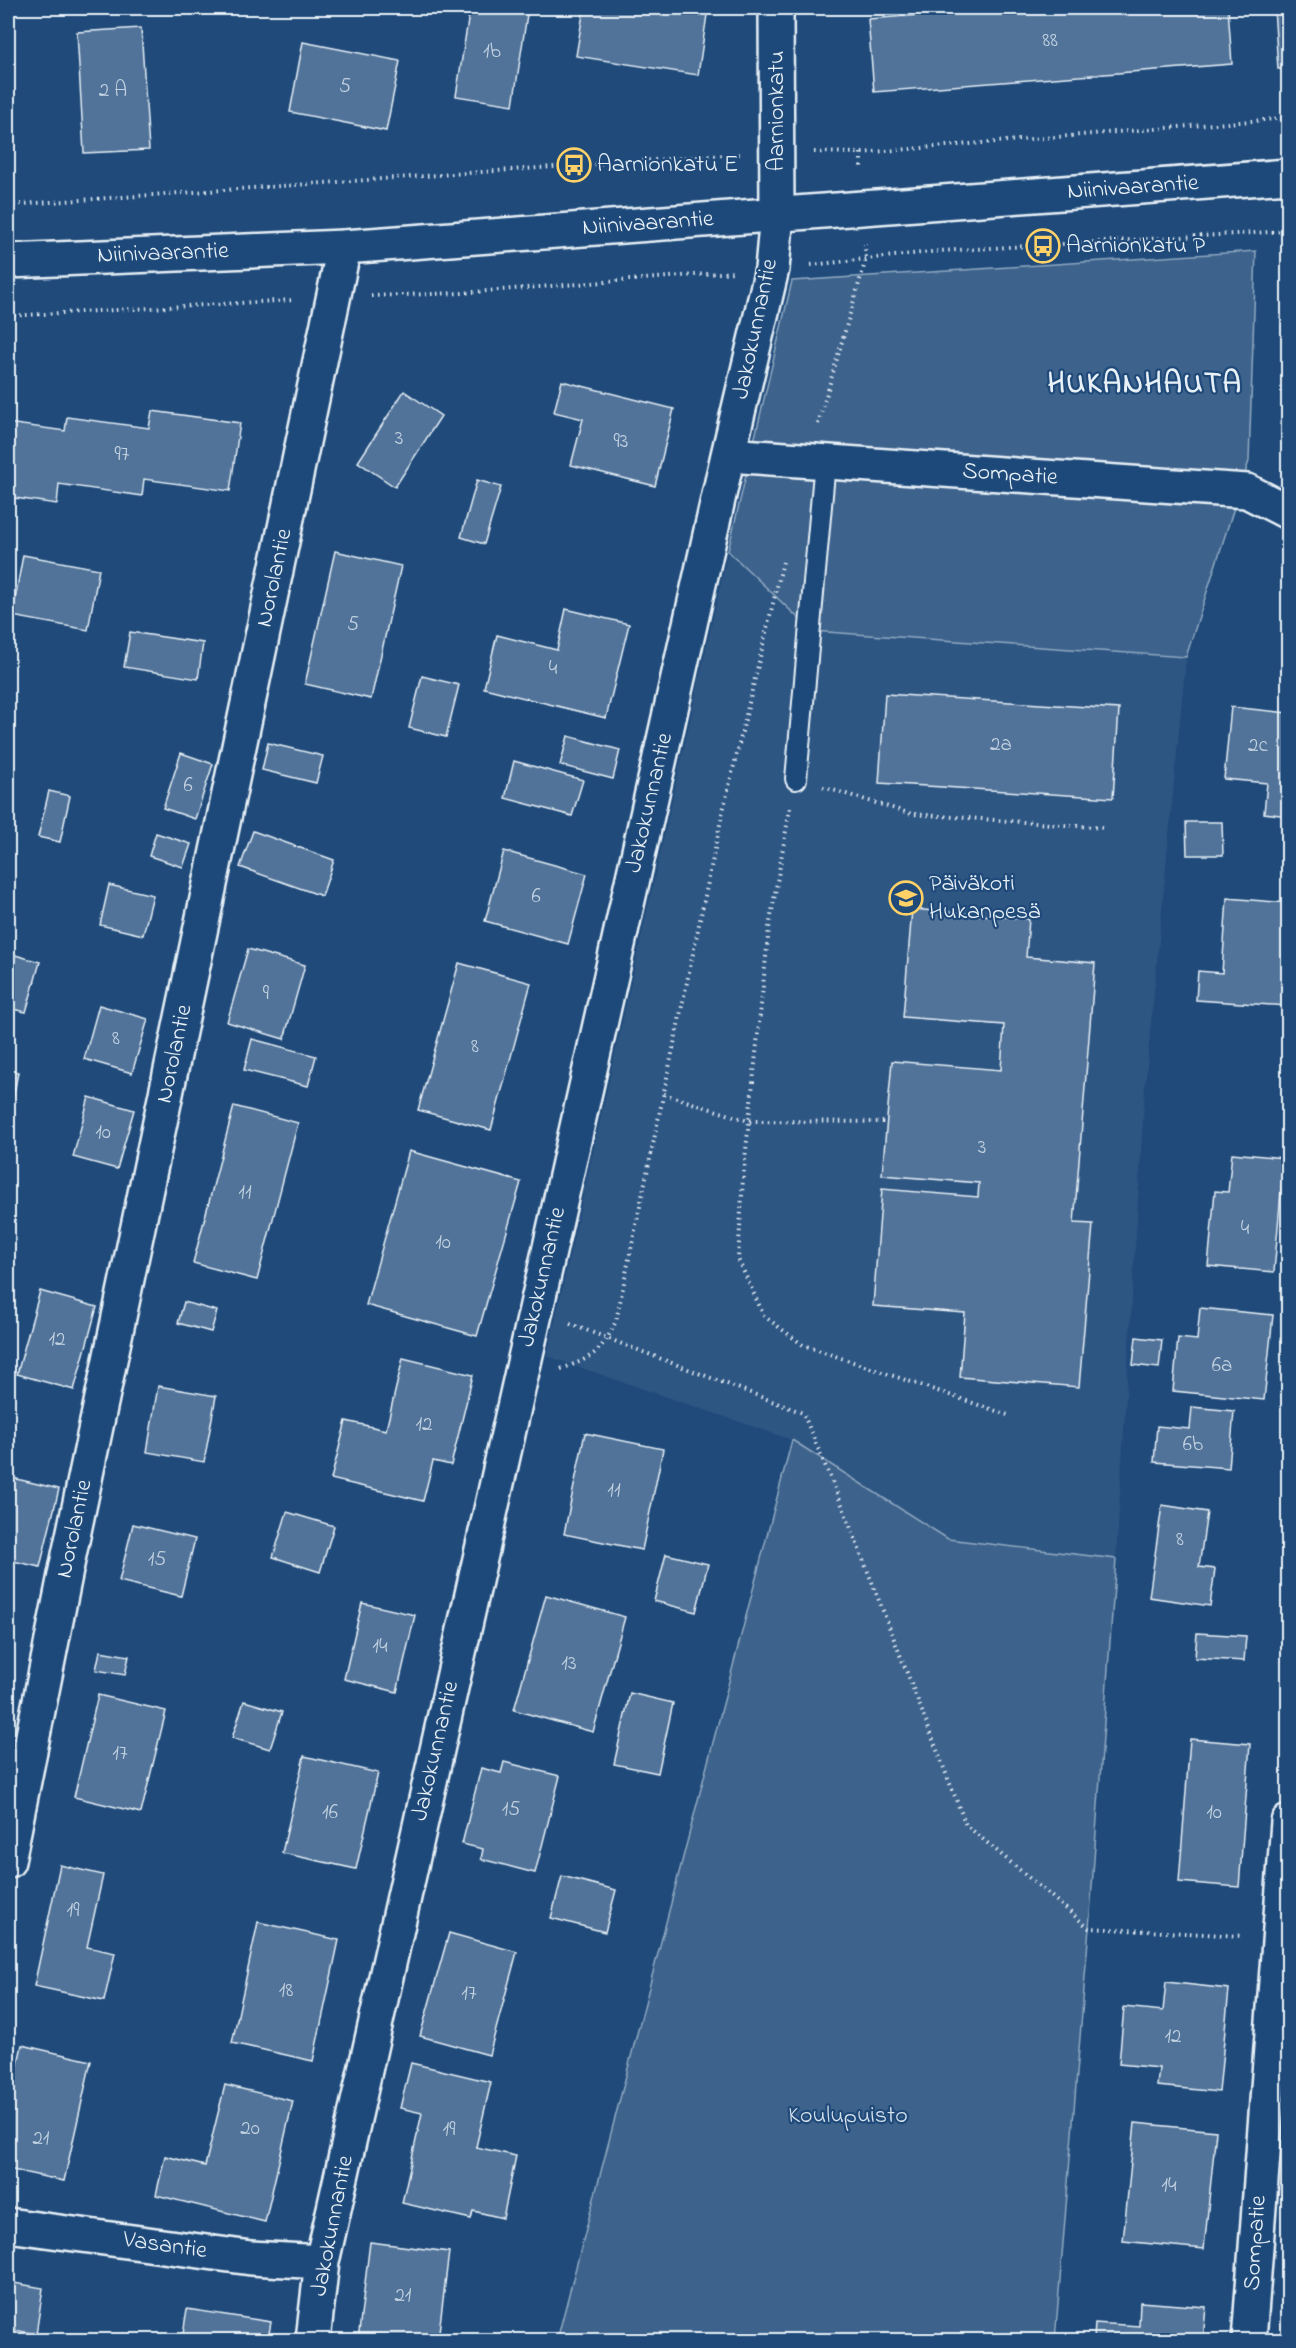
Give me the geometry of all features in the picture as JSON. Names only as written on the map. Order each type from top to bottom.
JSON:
[{"type":"street","name":"Aarnionkatu","points":[[776,8],[777,214]]},
{"type":"street","name":"Niinivaarantie","points":[[8,261],[344,247],[1288,176]]},
{"type":"street","name":"Jakokunnantie","points":[[313,2340],[322,2262],[728,455],[772,269],[777,214]]},
{"type":"street","name":"Norolantie","points":[[8,1862],[72,1544],[344,247]]},
{"type":"street","name":"Sompatie","points":[[728,455],[1247,491],[1288,512]]},
{"type":"street","name":"Sompatie","points":[[1249,2340],[1284,1938],[1288,1822]]},
{"type":"street","name":"Vasantie","points":[[8,2225],[251,2258],[322,2262]]},
{"type":"lane","points":[[796,779],[816,461]]},
{"type":"path","points":[[8,205],[778,152],[861,153],[1288,118]]},
{"type":"path","points":[[816,461],[866,259]]},
{"type":"path","points":[[8,316],[333,298]]},
{"type":"path","points":[[521,1373],[559,1370],[588,1360],[608,1338],[616,1321],[722,815],[785,552]]},
{"type":"path","points":[[1011,1416],[803,1346],[764,1316],[738,1259],[749,1121],[769,928],[796,779],[912,814],[1106,828]]},
{"type":"path","points":[[664,1094],[749,1121],[887,1122]]},
{"type":"path","points":[[535,1311],[803,1413],[842,1505],[966,1825],[1089,1928],[1284,1938]]},
{"type":"shaded area","name":"Päiväkoti Hukanpesä","points":[[728,551],[812,631],[1186,657],[1145,1087],[1116,1559],[948,1539],[792,1440],[547,1356]]},
{"type":"green space","points":[[1256,251],[1249,461],[1186,657],[812,631],[728,551],[792,281]]},
{"type":"green space","name":"Koulupuisto","points":[[792,1440],[948,1539],[1116,1559],[1089,1928],[1055,2340],[557,2340]]},
{"type":"building","points":[[82,8],[152,8],[152,11],[82,14]]},
{"type":"building","points":[[470,8],[528,8],[513,105],[456,96]]},
{"type":"building","points":[[584,8],[708,8],[698,75],[576,56]]},
{"type":"building","points":[[1008,8],[1228,8],[1232,64],[874,92],[868,19]]},
{"type":"building","points":[[1274,8],[1288,8],[1288,69],[1278,69]]},
{"type":"building","points":[[141,28],[149,150],[84,153],[77,32]]},
{"type":"building","points":[[303,42],[400,61],[386,131],[290,112]]},
{"type":"building","points":[[562,381],[674,409],[655,486],[571,465],[583,419],[554,412]]},
{"type":"building","points":[[404,391],[441,416],[395,487],[358,462]]},
{"type":"building","points":[[152,411],[240,423],[230,491],[144,479],[142,496],[59,484],[57,504],[8,497],[8,423],[65,431],[67,417],[149,428]]},
{"type":"building","points":[[477,480],[501,487],[484,544],[461,537]]},
{"type":"building","points":[[335,551],[401,566],[371,699],[305,684]]},
{"type":"building","points":[[23,555],[99,569],[88,630],[12,616]]},
{"type":"building","points":[[566,609],[629,624],[606,718],[484,688],[497,635],[557,650]]},
{"type":"building","points":[[130,632],[203,643],[198,679],[124,667]]},
{"type":"building","points":[[422,676],[459,685],[446,737],[409,728]]},
{"type":"building","points":[[885,694],[1119,709],[1113,798],[879,783]]},
{"type":"building","points":[[1231,707],[1288,713],[1288,816],[1264,813],[1267,783],[1224,779]]},
{"type":"building","points":[[568,736],[620,750],[613,779],[560,765]]},
{"type":"building","points":[[268,743],[323,756],[316,783],[262,770]]},
{"type":"building","points":[[181,753],[213,764],[195,819],[163,808]]},
{"type":"building","points":[[514,761],[583,780],[572,816],[505,798]]},
{"type":"building","points":[[49,791],[70,796],[60,842],[38,837]]},
{"type":"building","points":[[1186,822],[1222,822],[1223,855],[1187,855]]},
{"type":"building","points":[[253,831],[334,860],[322,896],[240,867]]},
{"type":"building","points":[[156,833],[191,844],[183,867],[149,856]]},
{"type":"building","points":[[504,851],[587,874],[568,944],[485,921]]},
{"type":"building","points":[[109,885],[153,895],[143,935],[100,925]]},
{"type":"building","points":[[1227,898],[1288,903],[1288,1006],[1196,1000],[1198,971],[1222,973]]},
{"type":"building","points":[[912,909],[1029,919],[1026,957],[1095,963],[1074,1223],[1093,1224],[1079,1387],[960,1377],[965,1313],[873,1306],[882,1189],[978,1197],[979,1183],[882,1175],[892,1061],[1001,1070],[1004,1025],[903,1017]]},
{"type":"building","points":[[248,949],[305,965],[284,1039],[227,1022]]},
{"type":"building","points":[[8,953],[40,962],[26,1012],[8,1008]]},
{"type":"building","points":[[459,963],[531,983],[491,1130],[418,1110]]},
{"type":"building","points":[[99,1005],[148,1019],[132,1073],[84,1059]]},
{"type":"building","points":[[252,1039],[316,1056],[308,1086],[244,1070]]},
{"type":"building","points":[[8,1070],[18,1072],[8,1127]]},
{"type":"building","points":[[89,1097],[134,1110],[117,1169],[73,1157]]},
{"type":"building","points":[[234,1106],[298,1123],[257,1280],[193,1263]]},
{"type":"building","points":[[409,1151],[521,1182],[477,1336],[366,1305]]},
{"type":"building","points":[[1232,1153],[1284,1158],[1274,1272],[1208,1266],[1215,1191],[1228,1192]]},
{"type":"building","points":[[40,1291],[97,1307],[74,1390],[17,1374]]},
{"type":"building","points":[[184,1302],[217,1311],[211,1332],[178,1323]]},
{"type":"building","points":[[1200,1308],[1273,1315],[1264,1400],[1173,1391],[1178,1338],[1197,1340]]},
{"type":"building","points":[[1136,1337],[1162,1340],[1159,1368],[1133,1365]]},
{"type":"building","points":[[403,1358],[473,1375],[451,1465],[433,1461],[423,1501],[331,1479],[346,1421],[386,1430]]},
{"type":"building","points":[[158,1386],[216,1396],[204,1462],[147,1452]]},
{"type":"building","points":[[1192,1407],[1234,1411],[1229,1468],[1154,1462],[1157,1426],[1190,1429]]},
{"type":"building","points":[[585,1433],[663,1449],[642,1550],[564,1534]]},
{"type":"building","points":[[8,1477],[59,1489],[40,1567],[8,1560]]},
{"type":"building","points":[[1162,1505],[1207,1512],[1199,1567],[1215,1569],[1210,1606],[1149,1597]]},
{"type":"building","points":[[287,1512],[334,1526],[320,1572],[273,1557]]},
{"type":"building","points":[[133,1524],[195,1539],[181,1596],[119,1581]]},
{"type":"building","points":[[666,1554],[708,1564],[696,1612],[654,1601]]},
{"type":"building","points":[[546,1595],[625,1617],[593,1732],[514,1710]]},
{"type":"building","points":[[362,1603],[415,1615],[397,1692],[344,1679]]},
{"type":"building","points":[[1197,1633],[1246,1636],[1244,1661],[1195,1658]]},
{"type":"building","points":[[100,1651],[129,1656],[125,1675],[96,1670]]},
{"type":"building","points":[[630,1693],[673,1703],[658,1773],[614,1764]]},
{"type":"building","points":[[98,1695],[166,1711],[141,1813],[74,1797]]},
{"type":"building","points":[[244,1701],[282,1712],[270,1749],[232,1738]]},
{"type":"building","points":[[1190,1739],[1250,1744],[1239,1887],[1179,1882]]},
{"type":"building","points":[[304,1756],[378,1773],[356,1869],[282,1853]]},
{"type":"building","points":[[504,1762],[560,1776],[535,1873],[481,1859],[483,1849],[462,1844],[481,1768],[501,1773]]},
{"type":"building","points":[[60,1865],[103,1875],[87,1947],[115,1953],[104,2001],[34,1986]]},
{"type":"building","points":[[562,1876],[616,1890],[605,1932],[551,1918]]},
{"type":"building","points":[[258,1922],[339,1940],[313,2061],[232,2043]]},
{"type":"building","points":[[449,1933],[517,1952],[489,2055],[420,2036]]},
{"type":"building","points":[[1166,1982],[1229,1989],[1219,2092],[1157,2086],[1159,2068],[1119,2064],[1124,2007],[1163,2011]]},
{"type":"building","points":[[22,2045],[91,2061],[64,2181],[8,2169],[8,2110]]},
{"type":"building","points":[[411,2063],[491,2082],[476,2147],[516,2156],[503,2218],[473,2211],[471,2219],[402,2203],[422,2113],[400,2108]]},
{"type":"building","points":[[225,2085],[293,2101],[265,2222],[156,2195],[165,2156],[205,2166]]},
{"type":"building","points":[[1135,2123],[1216,2131],[1204,2249],[1123,2241]]},
{"type":"building","points":[[370,2242],[449,2252],[438,2340],[358,2340]]},
{"type":"building","points":[[8,2282],[43,2288],[36,2334],[8,2329]]},
{"type":"building","points":[[1140,2302],[1206,2307],[1203,2340],[1094,2340],[1095,2323],[1139,2326]]},
{"type":"building","points":[[187,2309],[271,2322],[268,2340],[182,2340]]},
{"type":"place","name":"Aarnionkatu E","points":[[574,165]]},
{"type":"place","name":"Aarnionkatu P","points":[[1043,246]]},
{"type":"place","name":"Päiväkoti Hukanpesä","points":[[906,898]]},
{"type":"district","name":"HUKANHAUTA","points":[[1145,385]]}]
